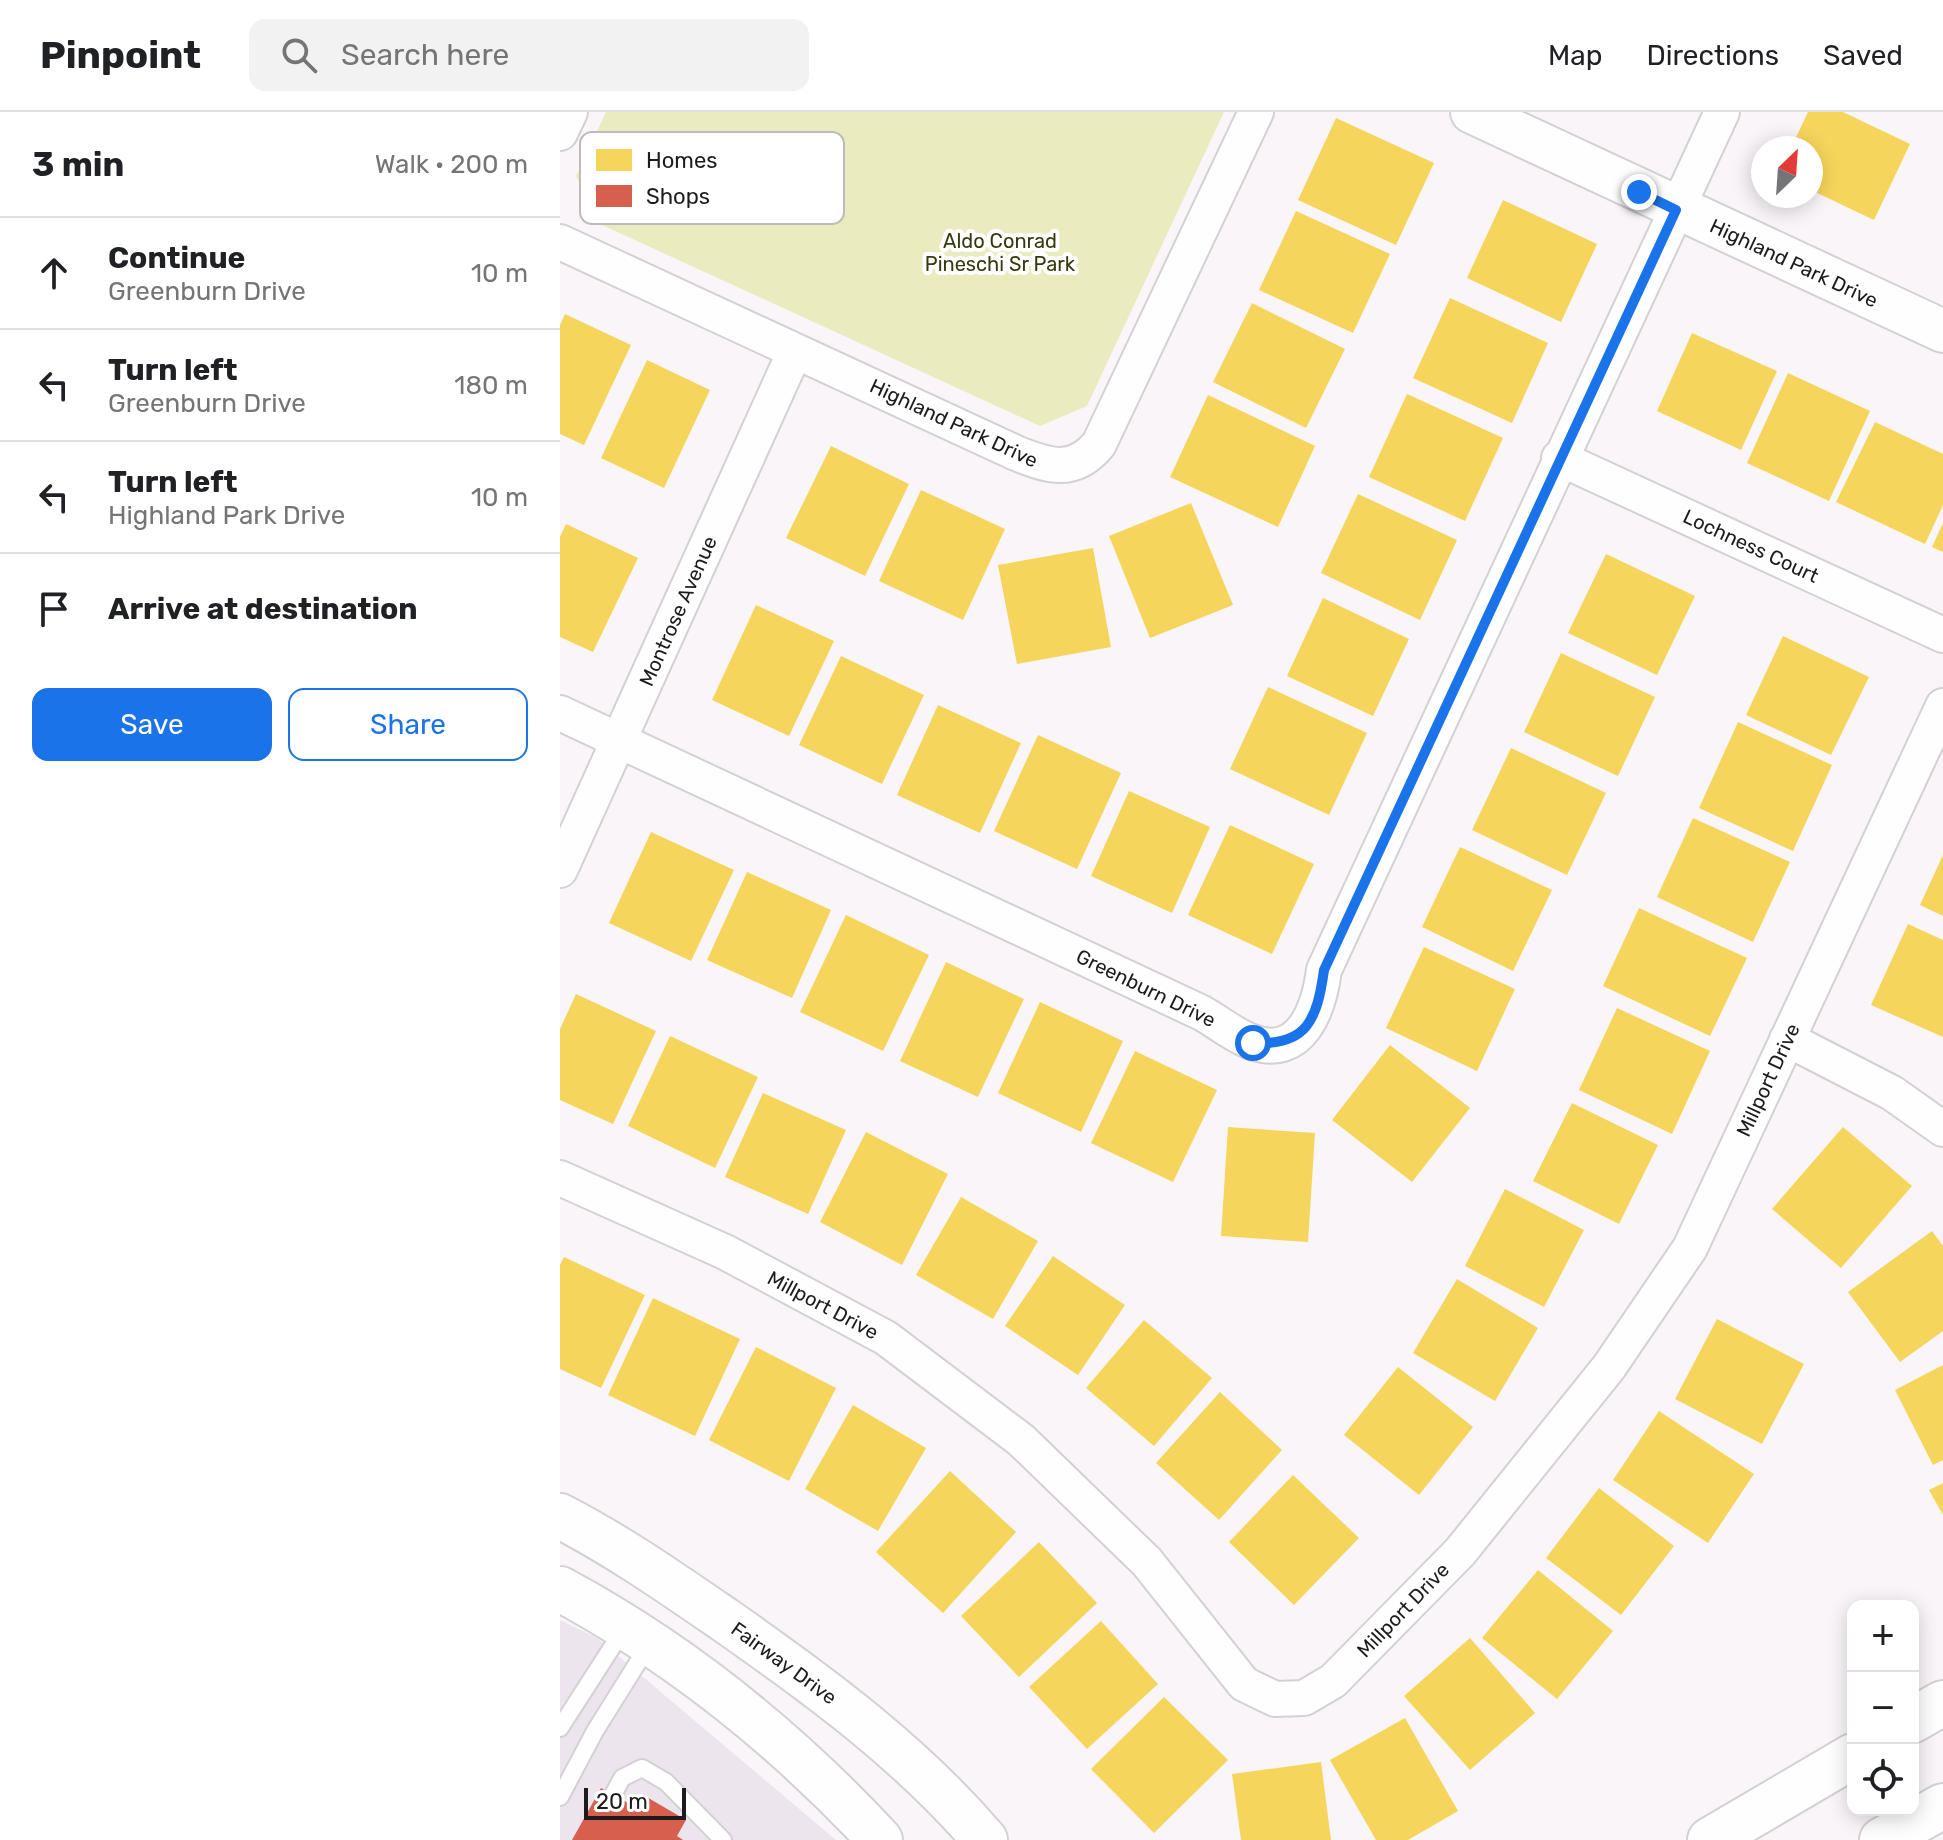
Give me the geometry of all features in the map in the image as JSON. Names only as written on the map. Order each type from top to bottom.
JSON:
[{"type":"main road","name":"Fairway Drive","points":[[560,1516],[657,1573],[805,1676],[913,1766],[985,1840]]},
{"type":"main road","points":[[560,1589],[638,1634],[717,1692],[836,1796],[880,1840]]},
{"type":"main road","points":[[1919,1717],[1943,1703]]},
{"type":"main road","points":[[1710,1840],[1847,1760]]},
{"type":"main road","points":[[1882,1840],[1943,1806]]},
{"type":"street","points":[[560,133],[570,112]]},
{"type":"street","name":"Highland Park Drive","points":[[560,242],[1047,466],[1075,463],[1090,456],[1112,418],[1256,112]]},
{"type":"street","name":"Highland Park Drive","points":[[1472,112],[1676,210],[1943,331]]},
{"type":"street","name":"Greenburn Drive","points":[[560,713],[1202,1013],[1253,1043],[1281,1044],[1307,1029],[1320,999],[1324,970],[1722,112]]},
{"type":"street","name":"Montrose Avenue","points":[[560,870],[795,351]]},
{"type":"street","name":"Lochness Court","points":[[1559,458],[1943,635]]},
{"type":"street","name":"Millport Drive","points":[[560,1178],[725,1252],[886,1338],[1021,1440],[1147,1562],[1244,1684],[1275,1699],[1304,1698],[1333,1681],[1460,1552],[1609,1367],[1690,1248],[1943,706]]},
{"type":"street","points":[[1787,1039],[1892,1093],[1943,1129]]},
{"type":"lane","points":[[560,1728],[638,1634]]},
{"type":"lane","points":[[560,1797],[638,1634]]},
{"type":"lane","points":[[613,1795],[622,1778],[642,1768],[666,1782],[723,1840]]},
{"type":"shaded area","points":[[560,1620],[597,1638],[836,1840],[560,1840]]},
{"type":"green space","name":"Aldo Conrad Pineschi Sr Park","points":[[606,112],[1224,112],[1087,406],[1040,426],[600,224],[844,224],[844,132],[597,132]]},
{"type":"building: Homes","points":[[1808,112],[1843,112],[1910,144],[1874,220],[1823,196],[1823,136],[1797,136]]},
{"type":"building: Homes","points":[[1336,118],[1434,163],[1396,245],[1298,200]]},
{"type":"building: Homes","points":[[1503,200],[1597,244],[1561,322],[1467,278]]},
{"type":"building: Homes","points":[[1296,211],[1390,254],[1353,333],[1259,290]]},
{"type":"building: Homes","points":[[1450,298],[1548,343],[1512,423],[1413,378]]},
{"type":"building: Homes","points":[[1252,303],[1345,349],[1306,428],[1213,382]]},
{"type":"building: Homes","points":[[565,314],[631,345],[584,445],[560,434],[560,325]]},
{"type":"building: Homes","points":[[1692,333],[1777,371],[1741,450],[1657,411]]},
{"type":"building: Homes","points":[[647,360],[710,390],[664,488],[601,458]]},
{"type":"building: Homes","points":[[1788,373],[1870,411],[1829,501],[1747,463]]},
{"type":"building: Homes","points":[[1407,394],[1503,438],[1465,521],[1369,477]]},
{"type":"building: Homes","points":[[1208,395],[1315,446],[1278,527],[1170,477]]},
{"type":"building: Homes","points":[[1875,422],[1943,454],[1943,505],[1925,544],[1836,502]]},
{"type":"building: Homes","points":[[831,446],[909,484],[865,576],[786,538]]},
{"type":"building: Homes","points":[[921,490],[1005,529],[963,620],[879,581]]},
{"type":"building: Homes","points":[[1358,494],[1457,540],[1420,620],[1321,573]]},
{"type":"building: Homes","points":[[1191,503],[1233,605],[1150,638],[1109,536]]},
{"type":"building: Homes","points":[[1943,523],[1943,552],[1932,547]]},
{"type":"building: Homes","points":[[566,524],[638,558],[593,652],[560,637],[560,537]]},
{"type":"building: Homes","points":[[1093,548],[1111,647],[1017,664],[998,565]]},
{"type":"building: Homes","points":[[1606,554],[1695,596],[1657,675],[1568,633]]},
{"type":"building: Homes","points":[[1323,598],[1409,639],[1373,716],[1287,676]]},
{"type":"building: Homes","points":[[756,605],[834,641],[789,736],[712,700]]},
{"type":"building: Homes","points":[[1783,636],[1869,677],[1831,755],[1746,715]]},
{"type":"building: Homes","points":[[1561,653],[1655,697],[1618,776],[1524,732]]},
{"type":"building: Homes","points":[[841,656],[924,695],[882,784],[799,745]]},
{"type":"building: Homes","points":[[1268,687],[1367,733],[1329,815],[1230,769]]},
{"type":"building: Homes","points":[[938,705],[1021,743],[980,833],[897,795]]},
{"type":"building: Homes","points":[[1738,722],[1832,765],[1793,851],[1699,808]]},
{"type":"building: Homes","points":[[1038,735],[1121,773],[1077,869],[994,831]]},
{"type":"building: Homes","points":[[1511,748],[1606,793],[1567,875],[1472,830]]},
{"type":"building: Homes","points":[[1129,791],[1210,827],[1172,913],[1091,876]]},
{"type":"building: Homes","points":[[1693,818],[1790,862],[1753,942],[1657,897]]},
{"type":"building: Homes","points":[[1230,825],[1314,864],[1272,954],[1188,915]]},
{"type":"building: Homes","points":[[651,832],[734,870],[691,961],[609,923]]},
{"type":"building: Homes","points":[[1460,847],[1552,890],[1513,971],[1422,927]]},
{"type":"building: Homes","points":[[1943,855],[1943,916],[1920,905]]},
{"type":"building: Homes","points":[[747,872],[831,910],[792,998],[707,960]]},
{"type":"building: Homes","points":[[1639,908],[1747,958],[1710,1036],[1603,986]]},
{"type":"building: Homes","points":[[846,915],[929,955],[883,1051],[800,1012]]},
{"type":"building: Homes","points":[[1908,924],[1943,940],[1943,1037],[1871,1005]]},
{"type":"building: Homes","points":[[1424,947],[1515,989],[1477,1071],[1386,1028]]},
{"type":"building: Homes","points":[[946,962],[1024,999],[978,1097],[900,1061]]},
{"type":"building: Homes","points":[[576,994],[656,1031],[613,1124],[560,1100],[560,1029]]},
{"type":"building: Homes","points":[[1040,1002],[1123,1041],[1081,1132],[998,1093]]},
{"type":"building: Homes","points":[[1617,1008],[1710,1051],[1672,1134],[1579,1090]]},
{"type":"building: Homes","points":[[670,1036],[758,1077],[715,1168],[628,1126]]},
{"type":"building: Homes","points":[[1390,1045],[1470,1108],[1412,1182],[1332,1120]]},
{"type":"building: Homes","points":[[1135,1051],[1217,1090],[1173,1182],[1091,1143]]},
{"type":"building: Homes","points":[[763,1093],[846,1130],[808,1214],[725,1177]]},
{"type":"building: Homes","points":[[1572,1103],[1658,1145],[1619,1224],[1533,1181]]},
{"type":"building: Homes","points":[[1228,1127],[1315,1133],[1308,1242],[1221,1236]]},
{"type":"building: Homes","points":[[1843,1127],[1912,1186],[1841,1268],[1772,1209]]},
{"type":"building: Homes","points":[[866,1132],[948,1174],[902,1265],[820,1222]]},
{"type":"building: Homes","points":[[1505,1189],[1584,1230],[1544,1307],[1465,1266]]},
{"type":"building: Homes","points":[[961,1197],[1038,1241],[993,1319],[916,1275]]},
{"type":"building: Homes","points":[[1932,1231],[1943,1246],[1943,1331],[1900,1362],[1848,1292]]},
{"type":"building: Homes","points":[[1053,1256],[1125,1305],[1078,1375],[1005,1326]]},
{"type":"building: Homes","points":[[564,1257],[645,1295],[601,1388],[560,1369],[560,1265]]},
{"type":"building: Homes","points":[[1457,1279],[1538,1328],[1495,1401],[1413,1353]]},
{"type":"building: Homes","points":[[653,1298],[740,1339],[695,1436],[608,1395]]},
{"type":"building: Homes","points":[[1717,1319],[1804,1364],[1762,1444],[1675,1399]]},
{"type":"building: Homes","points":[[1144,1320],[1212,1378],[1154,1446],[1086,1388]]},
{"type":"building: Homes","points":[[756,1347],[836,1388],[789,1481],[709,1440]]},
{"type":"building: Homes","points":[[1943,1365],[1943,1460],[1933,1465],[1895,1390]]},
{"type":"building: Homes","points":[[1398,1367],[1473,1427],[1419,1495],[1344,1435]]},
{"type":"building: Homes","points":[[1220,1392],[1282,1450],[1219,1520],[1156,1463]]},
{"type":"building: Homes","points":[[853,1405],[926,1448],[878,1531],[805,1489]]},
{"type":"building: Homes","points":[[1659,1411],[1754,1474],[1708,1543],[1613,1480]]},
{"type":"building: Homes","points":[[950,1471],[1016,1532],[943,1613],[876,1552]]},
{"type":"building: Homes","points":[[1293,1475],[1359,1538],[1294,1605],[1229,1542]]},
{"type":"building: Homes","points":[[1943,1483],[1943,1515],[1929,1490]]},
{"type":"building: Homes","points":[[1599,1488],[1674,1546],[1621,1615],[1546,1558]]},
{"type":"building: Homes","points":[[1039,1542],[1097,1603],[1019,1677],[961,1616]]},
{"type":"building: Homes","points":[[1538,1570],[1613,1631],[1557,1699],[1482,1638]]},
{"type":"building: Homes","points":[[1101,1621],[1158,1684],[1087,1749],[1029,1687]]},
{"type":"building: Homes","points":[[1470,1638],[1535,1713],[1470,1770],[1404,1696]]},
{"type":"building: Homes","points":[[1164,1697],[1228,1760],[1154,1833],[1091,1769]]},
{"type":"building: Homes","points":[[1405,1718],[1458,1811],[1408,1840],[1376,1840],[1330,1760]]},
{"type":"building: Homes","points":[[1321,1762],[1331,1840],[1241,1840],[1232,1774]]},
{"type":"building: Shops","points":[[601,1788],[630,1804],[636,1795],[643,1799],[645,1796],[686,1820],[677,1836],[683,1840],[572,1840]]},
{"type":"route","points":[[1253,1043],[1281,1044],[1307,1029],[1320,999],[1324,970],[1676,210],[1639,192]]}]
